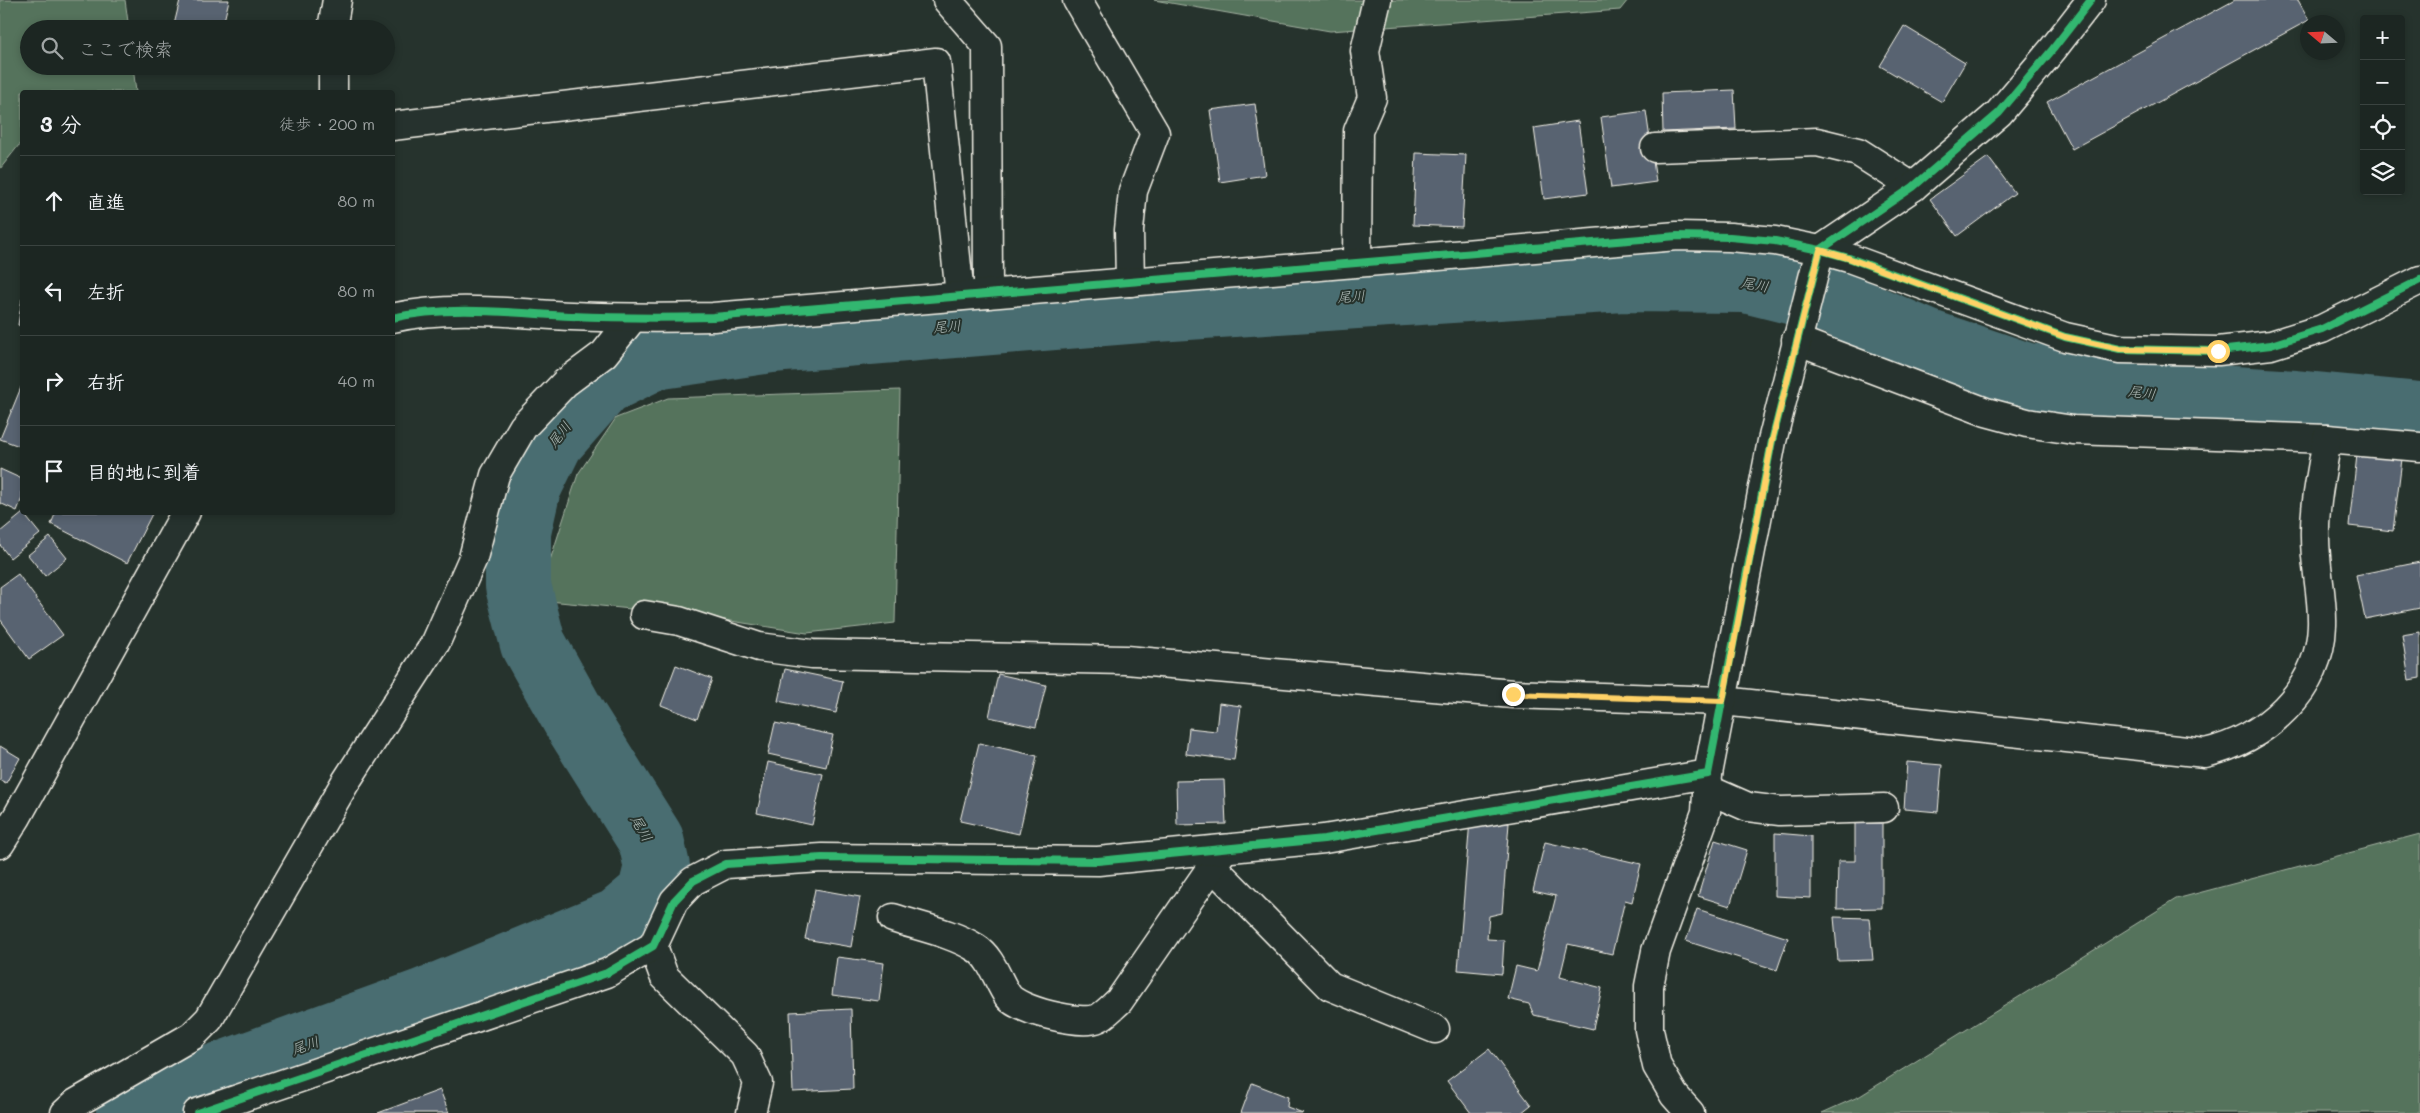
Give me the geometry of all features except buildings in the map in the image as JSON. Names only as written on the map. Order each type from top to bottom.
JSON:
[{"type":"street","points":[[334,20],[337,0]]},
{"type":"street","points":[[947,0],[987,46],[988,294]]},
{"type":"street","points":[[1077,0],[1155,133],[1133,191],[1129,230],[1130,282]]},
{"type":"street","points":[[1357,262],[1358,131],[1372,98],[1365,51],[1377,0]]},
{"type":"street","points":[[1690,1113],[1674,1095],[1657,1066],[1650,1030],[1649,986],[1656,951],[1706,812],[1707,782],[1772,441],[1797,333],[1817,261],[1913,187],[1999,113],[2091,0]]},
{"type":"street","points":[[395,126],[936,62],[960,296]]},
{"type":"street","points":[[333,75],[333,90]]},
{"type":"street","points":[[1655,148],[1816,142],[1858,152],[1913,187]]},
{"type":"street","points":[[395,317],[422,311],[474,310],[632,319],[713,317],[1677,236],[1730,237],[1775,241],[1817,261],[1848,258],[2065,337],[2120,349],[2218,351],[2271,345],[2322,329],[2420,280]]},
{"type":"street","points":[[65,1113],[76,1103],[192,1036],[209,1019],[345,782],[436,642],[473,558],[495,475],[524,427],[564,383],[604,354],[632,319]]},
{"type":"street","points":[[1797,333],[1986,412],[2027,423],[2073,430],[2327,439],[2420,447]]},
{"type":"street","points":[[644,614],[679,621],[758,646],[812,654],[1126,660],[1513,694],[1723,701],[2205,753],[2228,748],[2253,736],[2276,719],[2298,694],[2311,672],[2320,647],[2322,624],[2315,537],[2327,439]]},
{"type":"street","points":[[0,844],[18,817],[184,515]]},
{"type":"street","points":[[197,1113],[607,973],[653,946],[674,901],[692,882],[726,864],[822,858],[1098,861],[1218,858],[1324,839],[1707,782],[1748,807],[1780,811],[1884,808]]},
{"type":"street","points":[[893,918],[947,936],[978,949],[997,975],[1008,997],[1018,1005],[1072,1020],[1098,1019],[1119,1001],[1218,858]]},
{"type":"street","points":[[1218,858],[1330,986],[1435,1030]]},
{"type":"street","points":[[653,946],[664,976],[745,1055],[758,1083],[751,1113]]},
{"type":"green space","points":[[0,0],[125,0],[128,20],[20,20],[20,75],[134,75],[136,90],[20,90],[20,145],[0,169]]},
{"type":"green space","points":[[1154,0],[1628,0],[1620,10],[1330,31]]},
{"type":"green space","points":[[900,390],[895,623],[807,633],[693,615],[549,601],[544,579],[578,474],[616,418],[668,398]]},
{"type":"green space","points":[[2420,834],[2420,1113],[1822,1113],[1860,1096],[2176,899]]},
{"type":"waterway","name":"尾川","points":[[129,1113],[149,1101],[425,1001],[619,921],[650,895],[657,867],[651,840],[576,721],[533,644],[518,586],[518,532],[528,488],[551,441],[603,382],[654,357],[771,340],[1140,310],[1623,279],[1746,280],[1834,302],[1926,342],[2027,376],[2153,394],[2295,403],[2420,415]]},
{"type":"cycle path","points":[[197,1113],[607,973],[653,946],[674,901],[693,881],[726,864],[822,858],[1098,861],[1324,839],[1708,774],[1772,441],[1820,250],[1913,187],[1999,113],[2091,0]]},
{"type":"cycle path","points":[[395,317],[414,314],[459,311],[607,317],[713,317],[1677,236],[1730,237],[1775,241],[1820,250],[1849,258],[2065,337],[2120,349],[2218,351],[2271,345],[2322,329],[2420,280]]},
{"type":"route","points":[[1513,694],[1723,701],[1772,441],[1820,250],[1848,258],[2065,337],[2120,349],[2218,351]]}]
